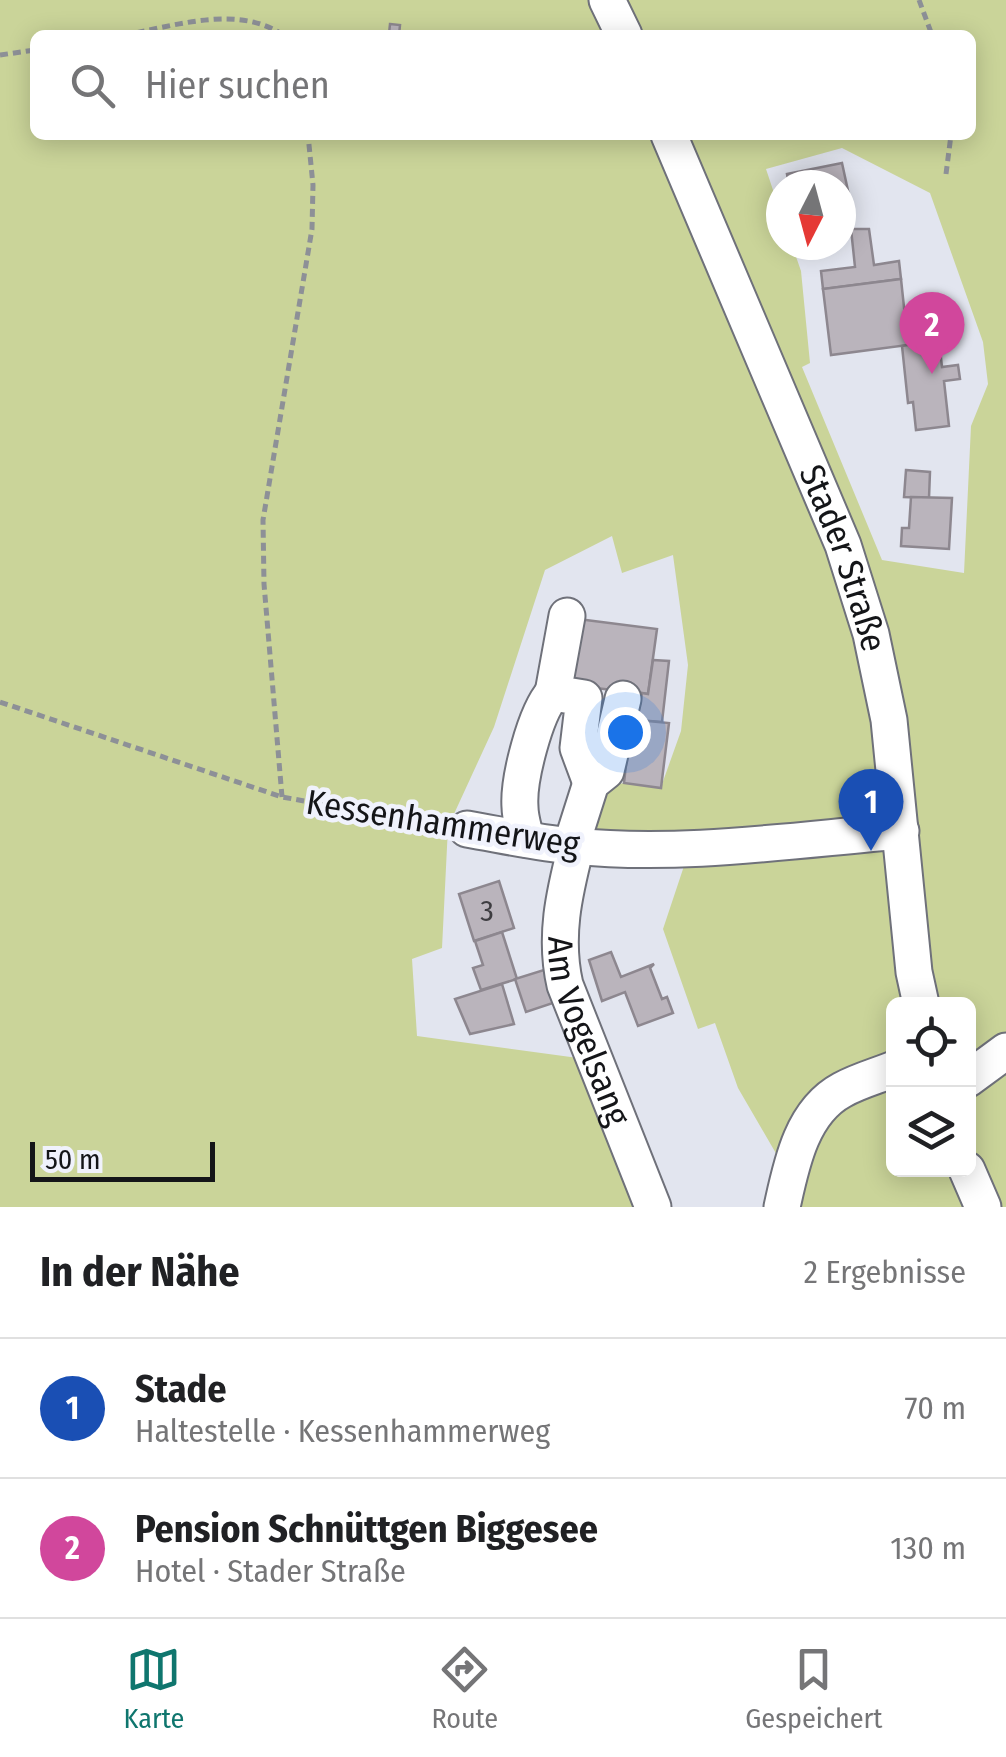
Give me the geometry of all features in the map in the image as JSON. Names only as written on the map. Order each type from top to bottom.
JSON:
[{"type":"street","points":[[607,0],[622,30]]},
{"type":"street","name":"Stader Straße","points":[[671,140],[843,545],[871,634],[888,720],[919,997]]},
{"type":"street","points":[[526,839],[519,806],[526,762],[544,703],[553,693],[567,616]]},
{"type":"street","points":[[553,693],[584,698],[578,748],[591,783]]},
{"type":"street","name":"Am Vogelsang","points":[[624,699],[606,771],[591,783],[573,846],[564,895],[560,961],[565,985],[653,1207]]},
{"type":"street","name":"Kessenhammerweg","points":[[467,829],[573,846],[690,848],[901,831]]},
{"type":"street","points":[[976,1073],[1006,1051]]},
{"type":"street","points":[[782,1207],[796,1151],[820,1108],[839,1091],[886,1072]]},
{"type":"street","points":[[970,1177],[984,1207]]},
{"type":"path","points":[[918,0],[930,30]]},
{"type":"path","points":[[153,30],[243,19],[276,30]]},
{"type":"path","points":[[0,55],[30,51]]},
{"type":"path","points":[[282,798],[264,584],[263,520],[312,229],[314,185],[309,140]]},
{"type":"path","points":[[946,174],[949,140]]},
{"type":"path","name":"Kessenhammerweg","points":[[0,702],[282,798],[467,829]]},
{"type":"green space","points":[[0,0],[1006,0],[1006,1207],[794,1207],[799,1193],[738,1088],[715,1023],[698,1029],[663,929],[690,848],[576,847],[609,786],[624,783],[661,787],[681,731],[688,665],[673,555],[622,573],[612,536],[545,570],[494,727],[448,827],[442,948],[412,959],[417,1036],[578,1058],[645,1207],[0,1207]],"holes":[[[842,148],[930,193],[983,342],[988,384],[971,426],[964,573],[882,560],[802,367],[810,363],[797,260],[766,260],[766,169]]]},
{"type":"building","points":[[842,163],[844,170],[807,170]]},
{"type":"building","points":[[856,229],[869,229],[874,265],[899,261],[901,279],[823,289],[821,271],[855,267]]},
{"type":"building","points":[[901,279],[908,345],[831,355],[823,289]]},
{"type":"building","points":[[922,323],[924,342],[939,340],[942,367],[958,365],[960,379],[944,381],[949,426],[916,430],[913,402],[908,403],[902,346],[908,345],[906,325]]},
{"type":"building","points":[[906,470],[930,472],[929,498],[904,497]]},
{"type":"building","points":[[911,497],[952,498],[949,549],[901,546],[902,528],[909,528]]},
{"type":"building","points":[[578,619],[657,629],[648,694],[569,685]]},
{"type":"building","points":[[653,660],[669,661],[662,722],[637,720],[642,693],[648,694]]},
{"type":"building","points":[[637,720],[669,723],[661,788],[624,783],[628,747],[634,747]]},
{"type":"building","points":[[499,881],[514,928],[474,941],[459,894]]},
{"type":"building","points":[[502,932],[517,979],[481,990],[473,968],[483,965],[475,941]]},
{"type":"building","points":[[611,952],[621,977],[654,964],[650,968],[662,999],[667,997],[673,1013],[638,1026],[625,992],[602,1001],[589,960]]},
{"type":"building","points":[[547,969],[556,1002],[526,1012],[515,979]]},
{"type":"building","points":[[502,984],[514,1024],[470,1034],[455,999]]},
{"type":"place","name":"Pension Schnüttgen Biggesee","points":[[932,374]]},
{"type":"place","name":"Stade","points":[[871,851]]}]
